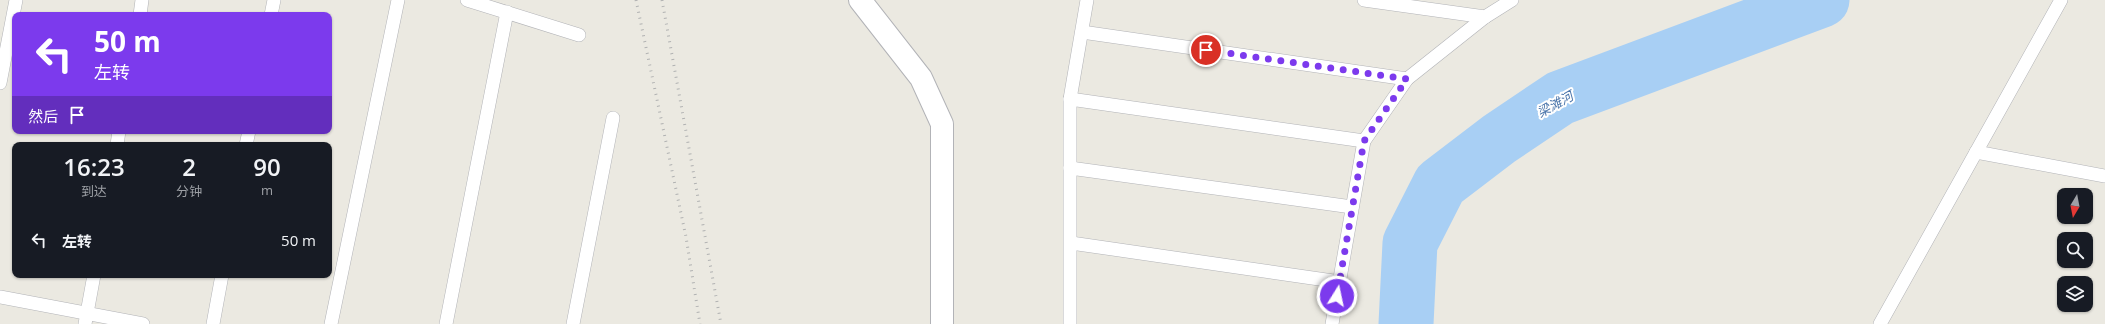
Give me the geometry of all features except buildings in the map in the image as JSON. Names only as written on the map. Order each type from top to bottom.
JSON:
[{"type":"street","points":[[860,0],[921,78],[942,124],[942,324]]},
{"type":"lane","points":[[14,12],[16,0]]},
{"type":"lane","points":[[140,12],[142,0]]},
{"type":"lane","points":[[272,12],[274,0]]},
{"type":"lane","points":[[331,324],[398,0]]},
{"type":"lane","points":[[467,0],[579,35]]},
{"type":"lane","points":[[1070,324],[1070,99],[1087,0]]},
{"type":"lane","points":[[1364,0],[1485,17]]},
{"type":"lane","points":[[1332,324],[1364,141],[1407,79],[1485,17],[1512,0]]},
{"type":"lane","points":[[1880,324],[2061,0]]},
{"type":"lane","points":[[446,324],[507,12]]},
{"type":"lane","points":[[0,83],[12,21]]},
{"type":"lane","points":[[1082,32],[1407,79]]},
{"type":"lane","points":[[1070,99],[1364,141]]},
{"type":"lane","points":[[573,324],[613,118]]},
{"type":"lane","points":[[1976,152],[2105,176]]},
{"type":"lane","points":[[1070,168],[1352,207]]},
{"type":"lane","points":[[1071,243],[1340,282]]},
{"type":"lane","points":[[86,319],[93,278]]},
{"type":"lane","points":[[213,324],[221,278]]},
{"type":"lane","points":[[0,297],[86,319],[143,324]]},
{"type":"waterway","name":"梁滩河","points":[[1406,324],[1410,243],[1440,184],[1499,139],[1560,98],[1822,0]]},
{"type":"railway","points":[[636,0],[686,237],[700,324]]},
{"type":"railway","points":[[662,0],[721,324]]},
{"type":"route","points":[[1206,50],[1407,79],[1364,141],[1337,296]]}]
